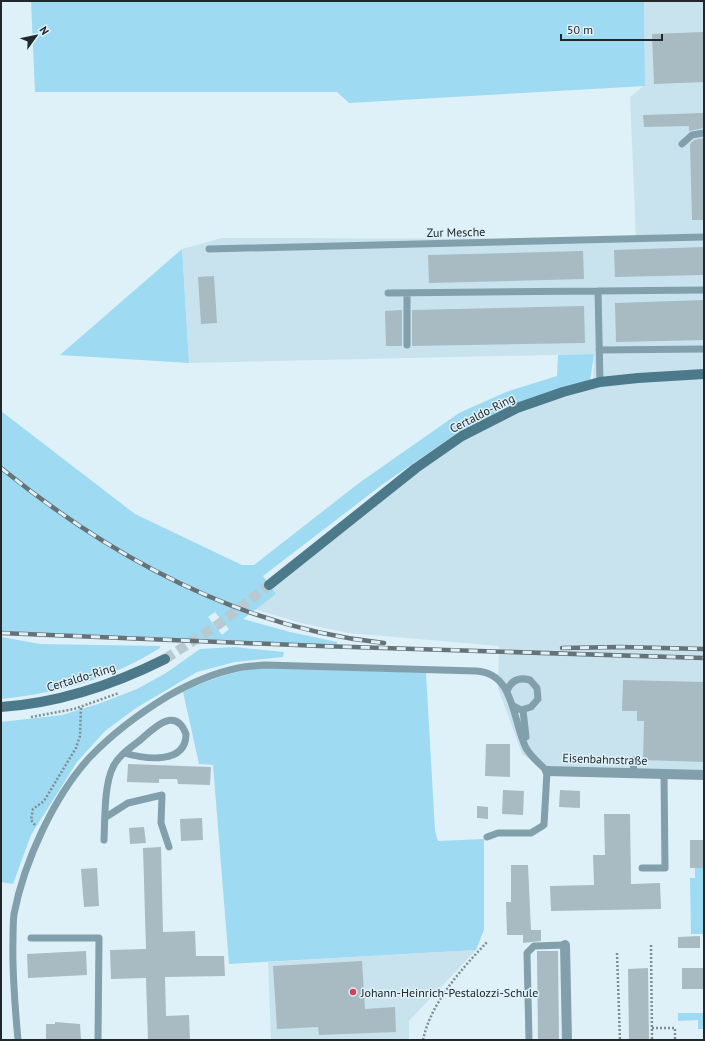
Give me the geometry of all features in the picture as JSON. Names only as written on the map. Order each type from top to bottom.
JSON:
[{"type":"main road","name":"Certaldo-Ring","points":[[269,585],[398,482],[462,436],[517,408],[563,392],[600,382],[704,374]]},
{"type":"main road","name":"Certaldo-Ring","points":[[1,707],[53,701],[79,694],[129,677],[165,659]]},
{"type":"street","name":"Eisenbahnstraße","points":[[547,771],[704,775]]},
{"type":"street","points":[[566,945],[567,1040]]},
{"type":"lane","points":[[682,144],[692,135],[704,133]]},
{"type":"lane","name":"Zur Mesche","points":[[209,249],[704,237]]},
{"type":"lane","points":[[388,293],[704,290]]},
{"type":"lane","points":[[598,291],[600,382]]},
{"type":"lane","points":[[407,293],[407,345]]},
{"type":"lane","points":[[599,350],[704,349]]},
{"type":"lane","points":[[18,1040],[12,970],[14,914],[30,862],[41,835],[67,788],[89,758],[112,736],[148,708],[193,683],[230,670],[265,665],[484,672],[491,674],[507,691],[526,748],[547,771]]},
{"type":"lane","points":[[507,691],[510,685],[519,679],[530,680],[534,684],[538,693],[538,699],[531,707],[523,710],[512,705]]},
{"type":"lane","points":[[523,710],[526,748]]},
{"type":"lane","points":[[104,840],[108,784],[113,767],[124,753],[160,724],[167,721],[179,723],[186,734],[185,744],[182,750],[174,756],[134,756],[124,753]]},
{"type":"lane","points":[[633,774],[634,760]]},
{"type":"lane","name":"Eisenbahnstraße","points":[[487,837],[498,833],[531,833],[544,825],[547,771]]},
{"type":"lane","points":[[642,868],[665,868],[664,774]]},
{"type":"lane","points":[[106,818],[128,803],[162,795],[161,823],[169,847]]},
{"type":"lane","points":[[31,938],[99,938],[98,1040]]},
{"type":"lane","points":[[529,1040],[527,953],[534,946],[566,945]]},
{"type":"path","points":[[41,835],[31,820],[33,809],[44,801],[76,748],[80,736],[81,707]]},
{"type":"path","points":[[423,1040],[425,1030],[442,996],[465,966],[487,942]]},
{"type":"path","points":[[651,945],[652,1040]]},
{"type":"path","points":[[617,953],[620,1040]]},
{"type":"path","points":[[652,1028],[675,1028],[676,1040]]},
{"type":"shaded area","points":[[31,1],[644,1],[645,86],[349,103],[337,92],[35,92]]},
{"type":"shaded area","points":[[644,1],[704,1],[704,775],[547,771],[522,754],[498,688],[499,646],[348,633],[301,623],[254,609],[276,594],[269,585],[416,468],[517,408],[593,384],[594,354],[189,363],[182,249],[222,238],[636,239],[630,97],[645,85]]},
{"type":"shaded area","points":[[182,249],[189,363],[60,355]]},
{"type":"shaded area","points":[[594,354],[590,381],[516,405],[459,432],[383,484],[263,576],[276,594],[243,619],[290,632],[337,642],[337,645],[1,631],[1,411],[135,514],[242,565],[254,565],[359,483],[459,413],[506,392],[557,376],[558,355]],"holes":[[[215,612],[229,629],[222,635],[208,617]]]},
{"type":"shaded area","points":[[1,637],[40,644],[160,646],[160,648],[122,668],[84,683],[43,693],[1,699]]},
{"type":"shaded area","points":[[234,647],[284,652],[283,657],[235,662],[197,672],[136,708],[105,731],[77,762],[31,835],[13,884],[1,882],[1,722],[62,715],[98,704],[137,689],[166,673],[200,649]]},
{"type":"shaded area","points":[[265,667],[426,673],[435,831],[438,841],[484,839],[484,930],[476,950],[229,964],[213,765],[199,764],[183,692],[223,676]]},
{"type":"shaded area","points":[[695,868],[704,868],[704,934],[691,934],[690,878],[695,878]]},
{"type":"shaded area","name":"Johann-Heinrich-Pestalozzi-Schule","points":[[476,950],[409,1021],[409,1040],[271,1040],[268,962]]},
{"type":"shaded area","points":[[678,1013],[704,1013],[704,1029],[698,1029],[698,1020],[678,1021]]},
{"type":"building","points":[[704,32],[704,82],[654,84],[652,34]]},
{"type":"building","points":[[704,113],[704,128],[689,131],[689,126],[644,127],[643,115]]},
{"type":"building","points":[[704,138],[704,220],[692,220],[690,144],[694,140]]},
{"type":"building","points":[[704,247],[704,275],[615,277],[614,250]]},
{"type":"building","points":[[583,251],[584,279],[429,283],[428,255]]},
{"type":"building","points":[[214,276],[217,323],[201,324],[198,277]]},
{"type":"building","points":[[704,300],[704,340],[616,342],[615,303]]},
{"type":"building","points":[[584,306],[585,343],[412,346],[412,310]]},
{"type":"building","points":[[402,310],[402,346],[386,346],[385,311]]},
{"type":"building","points":[[623,680],[704,682],[704,762],[643,760],[644,721],[637,721],[637,711],[622,711]]},
{"type":"building","points":[[486,744],[510,744],[510,777],[485,776]]},
{"type":"building","points":[[128,764],[211,767],[210,785],[178,784],[177,779],[159,779],[159,783],[127,782]]},
{"type":"building","points":[[503,790],[524,791],[523,815],[502,814]]},
{"type":"building","points":[[560,790],[580,791],[580,808],[559,807]]},
{"type":"building","points":[[477,806],[488,807],[488,819],[477,818]]},
{"type":"building","points":[[604,814],[630,814],[631,884],[660,883],[661,909],[551,911],[550,886],[594,885],[593,855],[605,855]]},
{"type":"building","points":[[202,818],[203,840],[181,841],[180,819]]},
{"type":"building","points":[[144,827],[146,843],[130,844],[129,828]]},
{"type":"building","points":[[690,840],[703,840],[703,868],[690,868]]},
{"type":"building","points":[[161,847],[163,932],[195,931],[196,956],[224,956],[225,976],[165,977],[166,1016],[189,1015],[190,1040],[148,1040],[146,978],[111,979],[110,950],[146,949],[143,848]]},
{"type":"building","points":[[511,865],[528,865],[531,930],[541,930],[541,941],[523,943],[523,935],[507,935],[506,902],[511,902]]},
{"type":"building","points":[[97,868],[99,906],[84,907],[81,869]]},
{"type":"building","points":[[700,936],[700,948],[678,948],[678,937]]},
{"type":"building","points":[[86,951],[87,975],[28,978],[27,954]]},
{"type":"building","points":[[537,951],[558,951],[559,1040],[538,1040]]},
{"type":"building","points":[[362,961],[365,1009],[395,1007],[396,1032],[319,1035],[318,1027],[277,1029],[273,966]]},
{"type":"building","points":[[648,968],[649,1040],[629,1040],[628,969]]},
{"type":"building","points":[[682,968],[704,968],[704,989],[682,989]]},
{"type":"building","points":[[55,1022],[80,1024],[81,1040],[46,1040],[46,1024],[55,1024]]},
{"type":"tunnel","points":[[165,659],[219,624],[269,585]]},
{"type":"railway","points":[[1,468],[87,531],[133,559],[180,583],[229,605],[279,622],[331,635],[384,643]]},
{"type":"railway","points":[[1,633],[320,646],[704,658]]},
{"type":"railway","points":[[562,648],[620,647],[704,649]]},
{"type":"place","name":"Johann-Heinrich-Pestalozzi-Schule","points":[[353,992]]}]
